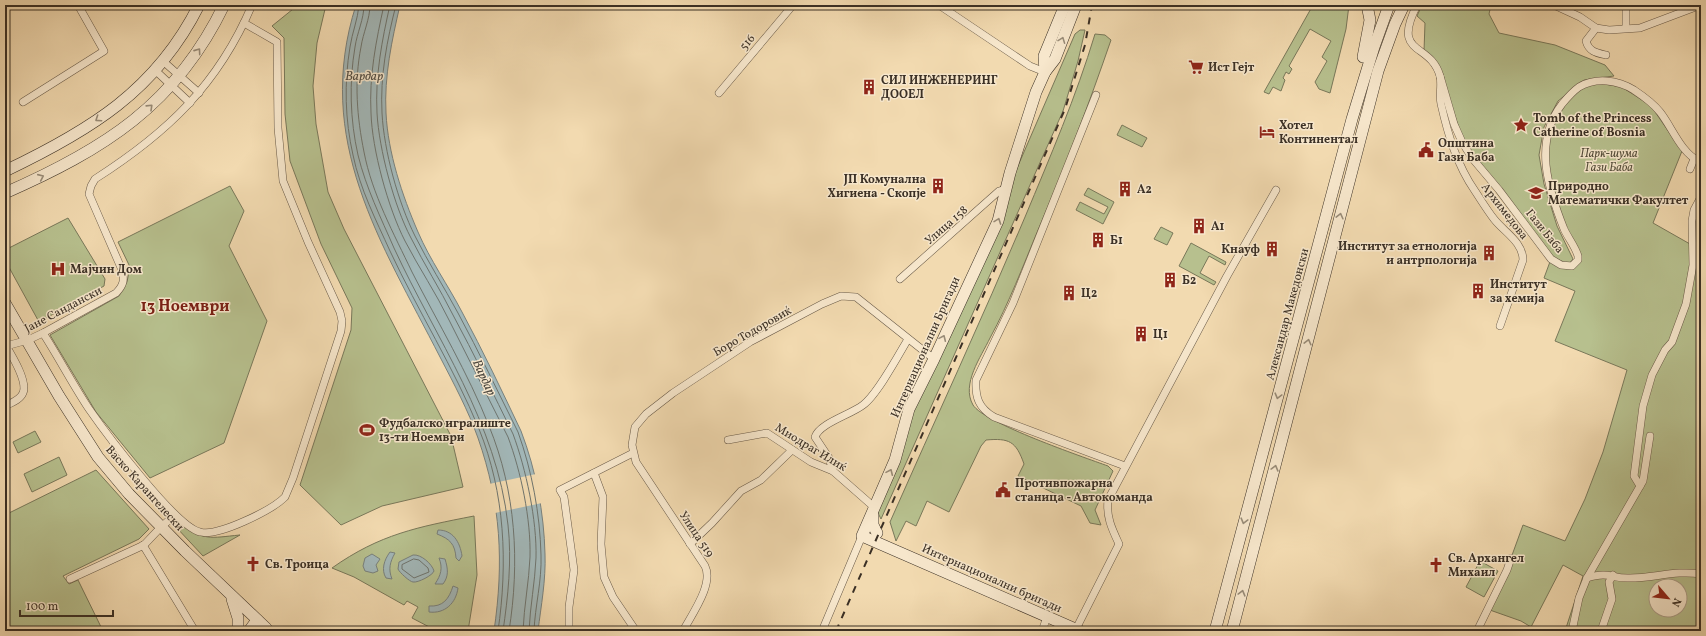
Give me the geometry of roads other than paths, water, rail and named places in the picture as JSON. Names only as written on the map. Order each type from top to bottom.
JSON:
[{"type":"street","points":[[23,102],[104,51],[78,5]]},
{"type":"street","points":[[5,171],[68,139],[131,94],[164,62],[183,36],[199,5]]},
{"type":"street","points":[[5,193],[48,173],[99,146],[142,114],[172,85],[180,75],[200,48],[224,5]]},
{"type":"street","points":[[156,71],[190,103],[224,58],[244,23],[252,5]]},
{"type":"street","points":[[939,5],[1030,66],[1045,72]]},
{"type":"street","points":[[1045,72],[1044,56],[1065,5]]},
{"type":"street","points":[[1045,72],[1055,59],[1076,5]]},
{"type":"street","points":[[1352,119],[1352,102],[1369,32],[1370,20],[1367,5]]},
{"type":"street","points":[[1352,119],[1374,47],[1389,5]]},
{"type":"street","points":[[1232,631],[1378,71],[1395,24],[1404,5]]},
{"type":"street","points":[[1417,5],[1408,23],[1410,41],[1416,49],[1431,61],[1440,76]]},
{"type":"street","points":[[1554,5],[1580,17],[1596,28],[1609,30],[1640,28],[1701,5]]},
{"type":"street","points":[[1626,5],[1626,28]]},
{"type":"street","name":"516","points":[[719,93],[789,6]]},
{"type":"street","points":[[43,333],[89,408],[144,480],[175,515],[191,529],[211,533],[234,526],[269,508],[285,497],[341,331],[342,321],[340,312],[308,242],[283,181],[278,128],[277,42],[244,23]]},
{"type":"street","points":[[1596,28],[1586,41],[1588,48],[1591,51],[1606,56]]},
{"type":"street","points":[[164,62],[199,93]]},
{"type":"street","name":"Интернационални Бригади","points":[[822,631],[895,460],[909,409],[934,359],[998,221],[1025,124],[1045,72]]},
{"type":"street","name":"Гази Баба","points":[[1440,76],[1454,124],[1472,158],[1498,188],[1551,259],[1561,264],[1572,266],[1578,260],[1578,256],[1564,229],[1551,191],[1545,166],[1545,146],[1552,121],[1559,108],[1571,93],[1584,85],[1609,81],[1624,85],[1645,98],[1660,112],[1696,160],[1690,169]]},
{"type":"street","name":"Архимедова","points":[[1440,76],[1441,102],[1453,150],[1460,169],[1495,220],[1519,245],[1523,253],[1523,260],[1500,326]]},
{"type":"street","points":[[1096,95],[1013,304],[976,380],[975,391],[979,405],[984,411],[994,417],[1125,466]]},
{"type":"street","name":"Јане Сандански","points":[[5,406],[17,400],[23,393],[24,384],[6,345],[28,340],[43,333],[116,294],[124,282],[122,270],[89,194],[95,179],[150,142],[190,103]]},
{"type":"street","name":"Александар Македонски","points":[[1214,631],[1219,618],[1288,358],[1289,334],[1329,182],[1339,156],[1345,148],[1352,119]]},
{"type":"street","name":"Улица 158","points":[[900,279],[999,190],[1006,189]]},
{"type":"street","points":[[1078,630],[1119,544],[1109,524],[1107,510],[1108,500],[1238,256],[1276,190]]},
{"type":"street","points":[[1640,486],[1634,476],[1643,406],[1652,375],[1665,350],[1672,342],[1691,286],[1694,258],[1692,221],[1694,210],[1701,196]]},
{"type":"street","name":"Боро Тодоровиќ","points":[[633,453],[632,437],[640,419],[673,393],[750,342],[835,299],[850,295],[856,296],[934,359]]},
{"type":"street","name":"Васко Карангелески","points":[[5,303],[28,340],[59,396],[98,457],[129,494],[161,527],[265,629]]},
{"type":"street","points":[[833,471],[829,458],[815,437],[816,434],[827,424],[857,409],[869,399],[908,339]]},
{"type":"street","name":"Миодраг Илиќ","points":[[728,440],[767,433],[811,462],[833,471],[874,507]]},
{"type":"street","points":[[1572,631],[1579,598],[1587,578],[1645,475],[1650,436]]},
{"type":"street","points":[[690,544],[712,523],[741,491],[761,480],[792,450]]},
{"type":"street","points":[[570,631],[569,607],[574,570],[564,497],[560,490],[633,453]]},
{"type":"street","name":"Улица 519","points":[[633,453],[636,462],[705,566],[708,576],[703,593],[683,631]]},
{"type":"street","points":[[594,474],[603,497],[601,544],[604,577],[613,597],[636,631]]},
{"type":"street","points":[[863,534],[877,533],[873,525],[874,507]]},
{"type":"street","points":[[70,579],[143,545],[175,515]]},
{"type":"street","name":"Интернационални бригади","points":[[877,533],[893,548]]},
{"type":"street","name":"Интернационални бригади","points":[[863,534],[1078,630]]},
{"type":"street","points":[[143,545],[195,631]]},
{"type":"street","points":[[1476,631],[1507,570],[1511,558]]},
{"type":"street","points":[[1587,578],[1600,574],[1631,578],[1684,572],[1701,574]]},
{"type":"street","points":[[1600,631],[1612,599],[1609,582],[1613,575]]},
{"type":"street","points":[[231,596],[238,618],[238,631]]},
{"type":"street","points":[[1042,631],[1047,617]]},
{"type":"street","points":[[250,631],[257,620]]},
{"type":"water","name":"Вардар","points":[[356,5],[400,5],[387,72],[386,85],[387,128],[393,158],[412,218],[423,242],[457,302],[500,386],[521,431],[531,461],[541,507],[545,554],[545,573],[538,631],[494,631],[499,581],[498,533],[492,486],[486,462],[465,407],[376,231],[360,188],[348,145],[343,101],[345,54]]},
{"type":"water","points":[[438,530],[448,532],[455,538],[460,546],[462,556],[459,561],[456,558],[451,543],[437,534]]},
{"type":"water","points":[[390,552],[395,553],[390,566],[392,579],[386,578],[383,568],[386,558]]},
{"type":"water","points":[[372,554],[380,559],[376,565],[378,571],[373,573],[365,571],[363,566],[365,558]]},
{"type":"water","points":[[413,555],[419,556],[426,560],[434,571],[428,577],[415,582],[407,579],[398,569],[399,562]]},
{"type":"water","points":[[439,558],[445,559],[447,575],[443,584],[435,584],[441,571]]},
{"type":"water","points":[[453,586],[458,588],[452,603],[440,611],[429,612],[429,606],[442,604],[445,601],[450,595]]},
{"type":"railway","points":[[836,631],[1065,109],[1085,45],[1092,5]]},
{"type":"place","name":"Ист Гејт","points":[[1196,67]]},
{"type":"place","name":"СИЛ ИНЖЕНЕРИНГ ДООЕЛ","points":[[869,87]]},
{"type":"place","name":"Tomb of the Princess Catherine of Bosnia","points":[[1521,125]]},
{"type":"place","name":"Хотел Континентал","points":[[1267,132]]},
{"type":"place","name":"Општина Гази Баба","points":[[1426,150]]},
{"type":"place","name":"ЈП Комунална Хигиена - Скопје","points":[[938,186]]},
{"type":"place","name":"А2","points":[[1125,189]]},
{"type":"place","name":"Природно Математички Факултет","points":[[1536,193]]},
{"type":"place","name":"А1","points":[[1199,226]]},
{"type":"place","name":"Б1","points":[[1098,240]]},
{"type":"place","name":"Кнауф","points":[[1272,249]]},
{"type":"place","name":"Институт за етнологија и антрпологија","points":[[1489,253]]},
{"type":"place","name":"Мајчин Дом","points":[[58,269]]},
{"type":"place","name":"Б2","points":[[1170,280]]},
{"type":"place","name":"Институт за хемија","points":[[1478,291]]},
{"type":"place","name":"Ц2","points":[[1069,293]]},
{"type":"place","name":"Ц1","points":[[1141,334]]},
{"type":"place","name":"Фудбалско игралиште 13-ти Ноември","points":[[367,430]]},
{"type":"place","name":"Противпожарна станица - Автокоманда","points":[[1003,490]]},
{"type":"place","name":"Св. Троица","points":[[253,564]]},
{"type":"place","name":"Св. Архангел Михаил","points":[[1436,565]]},
{"type":"district","name":"13 Ноември","points":[[185,305]]},
{"type":"park label","name":"Парк-шума Гази Баба","points":[[1609,160]]}]
